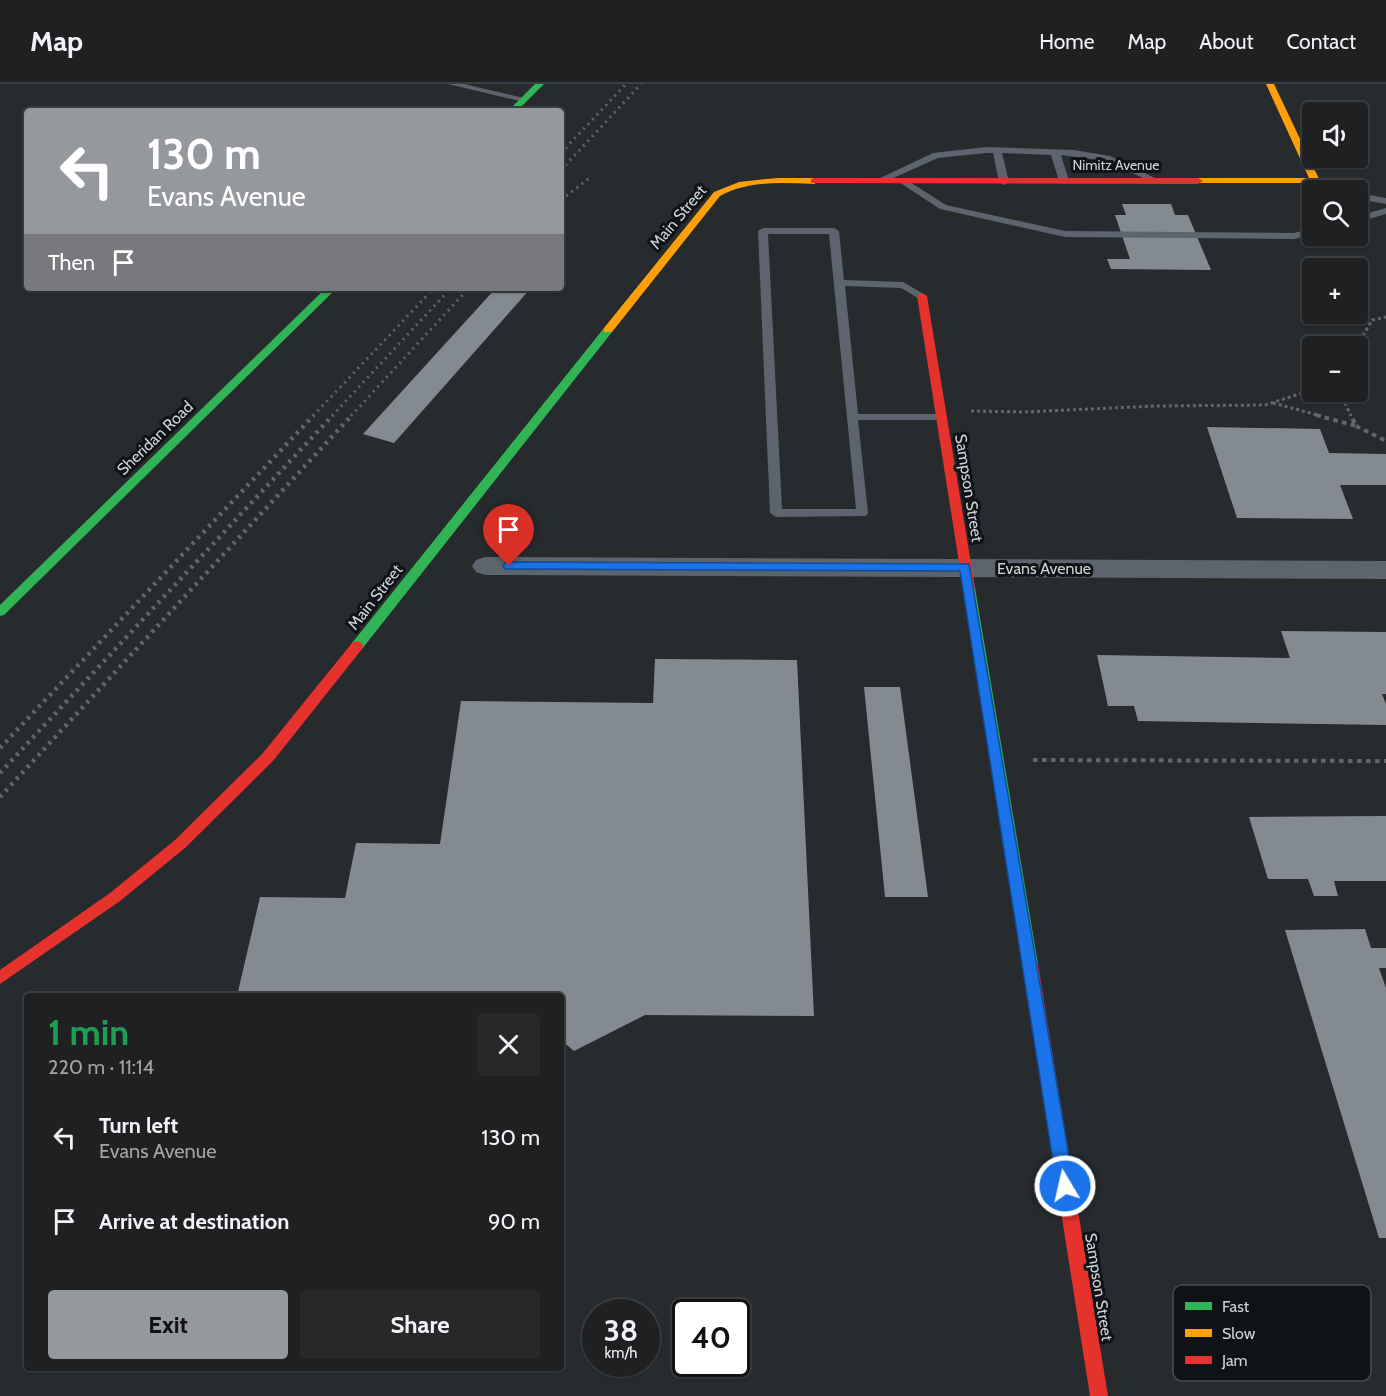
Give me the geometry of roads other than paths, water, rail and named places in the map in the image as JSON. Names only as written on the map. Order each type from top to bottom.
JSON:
[{"type":"main road","points":[[515,108],[540,84]]},
{"type":"main road","points":[[1270,84],[1315,180]]},
{"type":"main road","name":"Nimitz Avenue","points":[[727,187],[764,181],[1155,181],[1302,186]]},
{"type":"main road","name":"Main Street","points":[[0,978],[157,864],[268,757],[610,326],[717,194],[727,187]]},
{"type":"main road","name":"Sheridan Road","points":[[0,612],[329,291]]},
{"type":"main road","name":"Sampson Street","points":[[922,296],[1100,1396]]},
{"type":"street","name":"Evans Avenue","points":[[485,566],[1386,570]]},
{"type":"lane","points":[[452,84],[524,99]]},
{"type":"lane","points":[[997,150],[1004,182]]},
{"type":"lane","points":[[877,182],[936,155],[997,150],[1055,152],[1110,159],[1155,181]]},
{"type":"lane","points":[[1055,152],[1064,181]]},
{"type":"lane","points":[[905,182],[943,207],[1065,234],[1295,236],[1302,234]]},
{"type":"lane","points":[[1368,198],[1386,201]]},
{"type":"lane","points":[[1368,216],[1386,211]]},
{"type":"lane","points":[[763,231],[834,231],[839,283],[862,513],[776,513],[763,231]]},
{"type":"lane","points":[[839,283],[903,285],[922,296]]},
{"type":"lane","points":[[853,417],[940,414]]},
{"type":"railway","points":[[564,150],[626,84]]},
{"type":"railway","points":[[564,167],[641,84]]},
{"type":"railway","points":[[564,198],[592,176]]},
{"type":"railway","points":[[313,416],[431,291]]},
{"type":"railway","points":[[332,416],[448,291]]},
{"type":"railway","points":[[351,416],[466,291]]},
{"type":"railway","points":[[0,748],[314,415]]},
{"type":"railway","points":[[0,773],[333,415]]},
{"type":"railway","points":[[0,797],[352,415]]}]
